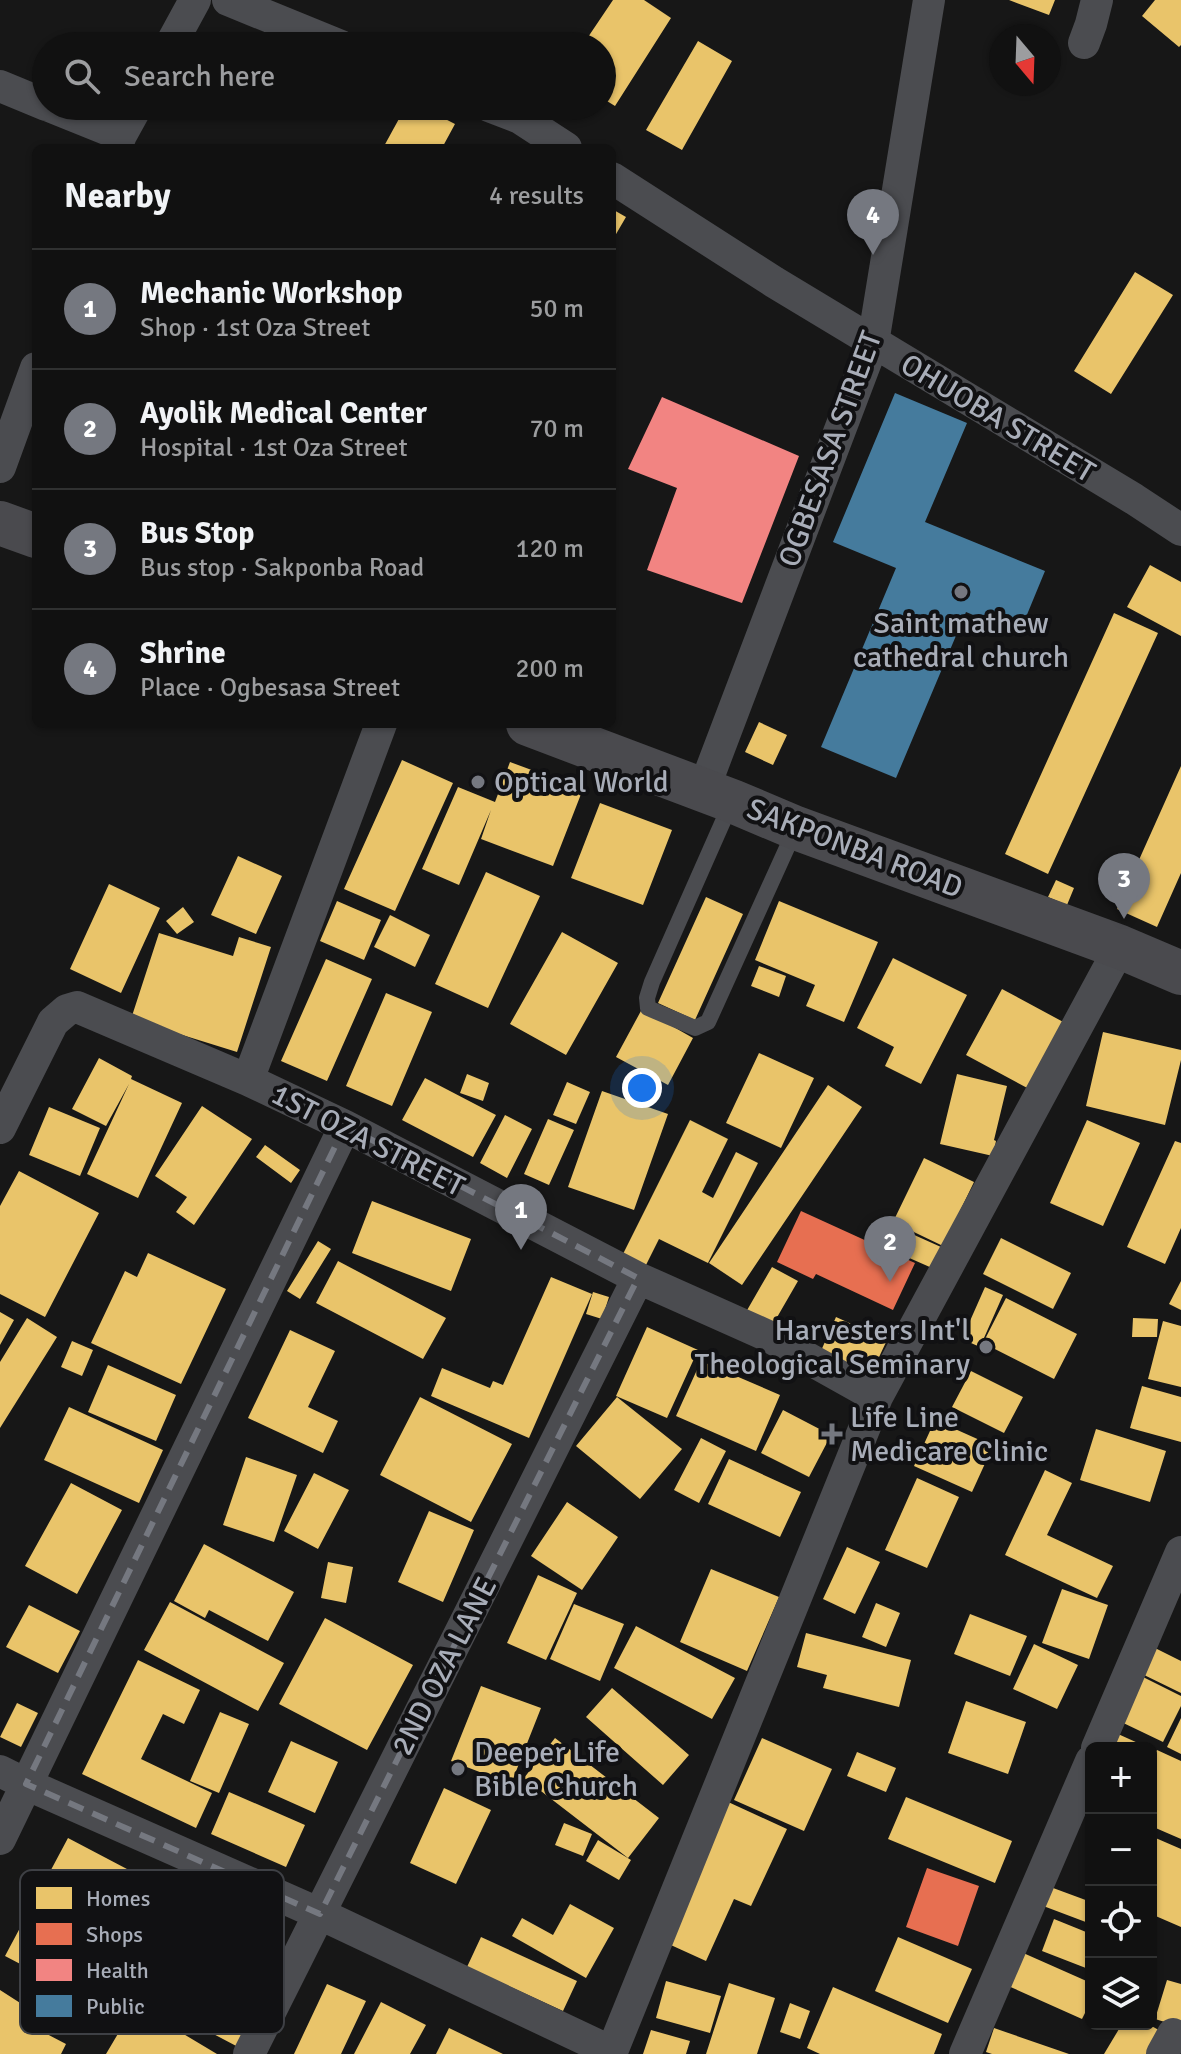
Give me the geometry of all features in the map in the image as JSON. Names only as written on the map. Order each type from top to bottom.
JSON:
[{"type":"main road","points":[[0,523],[32,535]]},
{"type":"main road","name":"SAKPONBA ROAD","points":[[538,728],[796,828],[1120,947],[1181,973]]},
{"type":"street","points":[[178,32],[195,0]]},
{"type":"street","points":[[228,0],[307,32]]},
{"type":"street","name":"OGBESASA STREET","points":[[717,796],[873,343],[929,0]]},
{"type":"street","points":[[1084,43],[1097,0]]},
{"type":"street","points":[[0,86],[32,99]]},
{"type":"street","points":[[76,120],[118,142],[130,120]]},
{"type":"street","points":[[523,120],[560,144]]},
{"type":"street","name":"OHUOBA STREET","points":[[616,181],[774,282],[1181,530]]},
{"type":"street","points":[[0,467],[32,379]]},
{"type":"street","points":[[248,1080],[380,728]]},
{"type":"street","points":[[284,1898],[612,2053],[877,1397],[1120,947]]},
{"type":"street","name":"1ST OZA STREET","points":[[0,1128],[53,1022],[67,1010],[77,1007],[248,1080],[345,1126],[638,1278],[768,1336],[877,1397]]},
{"type":"street","points":[[0,1839],[13,1778],[345,1126]]},
{"type":"street","name":"2ND OZA LANE","points":[[284,1985],[638,1278]]},
{"type":"street","points":[[1100,1742],[1181,1552]]},
{"type":"street","points":[[965,2054],[1085,1775]]},
{"type":"street","points":[[13,1778],[221,1870]]},
{"type":"street","name":"2ND OZA LANE","points":[[249,2054],[259,2034]]},
{"type":"lane","points":[[717,796],[647,998],[648,1008],[695,1028],[708,1022],[716,1007],[796,828]]},
{"type":"highlighted area","points":[[345,1126],[638,1278],[320,1914],[26,1784]]},
{"type":"building: Homes","points":[[613,0],[644,0],[671,18],[616,104],[616,32],[591,32]]},
{"type":"building: Homes","points":[[1009,0],[1055,0],[1049,15]]},
{"type":"building: Homes","points":[[1155,0],[1181,0],[1179,47],[1142,16]]},
{"type":"building: Homes","points":[[698,41],[732,61],[682,150],[646,130]]},
{"type":"building: Homes","points":[[398,120],[447,120],[455,124],[444,144],[385,144]]},
{"type":"building: Homes","points":[[616,211],[626,217],[616,234]]},
{"type":"building: Homes","points":[[1135,272],[1173,295],[1111,394],[1074,371]]},
{"type":"building: Homes","points":[[1150,565],[1181,582],[1181,636],[1127,607]]},
{"type":"building: Homes","points":[[1114,613],[1158,633],[1048,874],[1005,854]]},
{"type":"building: Homes","points":[[759,722],[787,735],[773,765],[745,752]]},
{"type":"building: Homes","points":[[402,760],[453,783],[395,911],[344,889]]},
{"type":"building: Homes","points":[[510,762],[583,789],[553,866],[481,839],[491,810],[459,885],[422,869],[458,787],[495,802]]},
{"type":"building: Homes","points":[[1181,766],[1181,873],[1157,927],[1117,909]]},
{"type":"building: Homes","points":[[600,803],[672,830],[643,905],[571,878]]},
{"type":"building: Homes","points":[[238,856],[282,876],[256,934],[211,915]]},
{"type":"building: Homes","points":[[486,872],[540,896],[488,1008],[435,984]]},
{"type":"building: Homes","points":[[1056,880],[1074,888],[1067,905],[1048,897]]},
{"type":"building: Homes","points":[[109,884],[160,908],[121,993],[70,969]]},
{"type":"building: Homes","points":[[706,897],[743,914],[695,1020],[658,1003]]},
{"type":"building: Homes","points":[[337,901],[381,920],[364,960],[320,941]]},
{"type":"building: Homes","points":[[779,901],[878,942],[844,1022],[806,1006],[815,985],[755,960]]},
{"type":"building: Homes","points":[[183,907],[194,922],[177,934],[166,921]]},
{"type":"building: Homes","points":[[390,915],[430,935],[415,967],[374,947]]},
{"type":"building: Homes","points":[[562,932],[618,963],[566,1055],[510,1024]]},
{"type":"building: Homes","points":[[159,933],[233,956],[239,937],[271,947],[237,1052],[131,1019]]},
{"type":"building: Homes","points":[[893,958],[967,995],[921,1084],[885,1066],[894,1047],[857,1028]]},
{"type":"building: Homes","points":[[326,959],[372,979],[327,1081],[281,1061]]},
{"type":"building: Homes","points":[[759,966],[786,976],[779,997],[751,986]]},
{"type":"building: Homes","points":[[1002,989],[1067,1024],[1031,1090],[966,1055]]},
{"type":"building: Homes","points":[[386,993],[432,1012],[392,1106],[346,1086]]},
{"type":"building: Homes","points":[[642,1009],[693,1038],[668,1085],[616,1057]]},
{"type":"building: Homes","points":[[1103,1032],[1181,1050],[1165,1125],[1086,1106]]},
{"type":"building: Homes","points":[[759,1053],[814,1078],[781,1148],[726,1123]]},
{"type":"building: Homes","points":[[99,1058],[132,1076],[131,1079],[182,1103],[138,1198],[87,1174],[129,1084],[106,1126],[72,1109]]},
{"type":"building: Homes","points":[[467,1074],[489,1083],[483,1101],[460,1093]]},
{"type":"building: Homes","points":[[957,1074],[1007,1086],[993,1156],[940,1144]]},
{"type":"building: Homes","points":[[425,1078],[496,1115],[473,1157],[402,1120]]},
{"type":"building: Homes","points":[[567,1082],[590,1092],[576,1124],[553,1115]]},
{"type":"building: Homes","points":[[828,1085],[862,1107],[742,1285],[709,1263]]},
{"type":"building: Homes","points":[[602,1091],[668,1114],[634,1210],[568,1187]]},
{"type":"building: Homes","points":[[202,1106],[252,1139],[194,1225],[176,1212],[187,1197],[155,1176]]},
{"type":"building: Homes","points":[[49,1107],[100,1128],[80,1176],[29,1155]]},
{"type":"building: Homes","points":[[505,1115],[532,1129],[507,1178],[480,1163]]},
{"type":"building: Homes","points":[[548,1119],[574,1130],[549,1185],[524,1174]]},
{"type":"building: Homes","points":[[690,1120],[728,1139],[702,1192],[713,1198],[736,1152],[758,1163],[708,1263],[659,1239],[642,1273],[619,1262]]},
{"type":"building: Homes","points":[[1087,1120],[1140,1143],[1103,1226],[1050,1203]]},
{"type":"building: Homes","points":[[1175,1141],[1181,1143],[1181,1228],[1165,1264],[1127,1247]]},
{"type":"building: Homes","points":[[265,1145],[300,1170],[291,1183],[256,1157]]},
{"type":"building: Homes","points":[[924,1158],[974,1182],[943,1246],[893,1222]]},
{"type":"building: Homes","points":[[19,1171],[99,1213],[45,1317],[0,1294],[0,1206]]},
{"type":"building: Homes","points":[[372,1201],[471,1239],[451,1291],[352,1253]]},
{"type":"building: Homes","points":[[883,1221],[941,1247],[932,1268],[873,1242]]},
{"type":"building: Homes","points":[[1001,1238],[1071,1273],[1053,1309],[983,1274]]},
{"type":"building: Homes","points":[[318,1241],[331,1249],[300,1299],[287,1291]]},
{"type":"building: Homes","points":[[148,1253],[226,1289],[181,1384],[91,1343],[125,1271],[137,1277]]},
{"type":"building: Homes","points":[[338,1261],[446,1318],[423,1359],[316,1303]]},
{"type":"building: Homes","points":[[772,1267],[798,1281],[772,1326],[746,1312]]},
{"type":"building: Homes","points":[[551,1277],[592,1294],[529,1438],[431,1396],[442,1368],[490,1388],[493,1381],[503,1385]]},
{"type":"building: Homes","points":[[1181,1281],[1181,1310],[1169,1304]]},
{"type":"building: Homes","points":[[985,1287],[1003,1295],[980,1347],[962,1339]]},
{"type":"building: Homes","points":[[593,1292],[609,1297],[602,1319],[586,1314]]},
{"type":"building: Homes","points":[[1006,1298],[1077,1334],[1054,1379],[983,1343]]},
{"type":"building: Homes","points":[[0,1312],[14,1320],[0,1345]]},
{"type":"building: Homes","points":[[836,1317],[887,1340],[866,1385],[816,1362]]},
{"type":"building: Homes","points":[[27,1318],[57,1337],[0,1428],[0,1362]]},
{"type":"building: Homes","points":[[1133,1318],[1158,1319],[1157,1337],[1132,1337]]},
{"type":"building: Homes","points":[[1163,1321],[1181,1326],[1181,1387],[1148,1379]]},
{"type":"building: Homes","points":[[647,1327],[698,1350],[667,1418],[616,1396]]},
{"type":"building: Homes","points":[[290,1330],[335,1351],[308,1407],[338,1421],[323,1453],[248,1418]]},
{"type":"building: Homes","points":[[72,1341],[93,1350],[82,1376],[61,1367]]},
{"type":"building: Homes","points":[[701,1361],[780,1395],[756,1451],[676,1416]]},
{"type":"building: Homes","points":[[108,1365],[176,1395],[156,1441],[88,1412]]},
{"type":"building: Homes","points":[[971,1371],[1023,1397],[1004,1433],[952,1407]]},
{"type":"building: Homes","points":[[1142,1386],[1181,1397],[1181,1442],[1130,1428]]},
{"type":"building: Homes","points":[[420,1397],[512,1444],[471,1522],[380,1475]]},
{"type":"building: Homes","points":[[617,1397],[682,1449],[640,1499],[576,1446]]},
{"type":"building: Homes","points":[[69,1407],[163,1450],[139,1503],[44,1460]]},
{"type":"building: Homes","points":[[783,1410],[831,1435],[809,1477],[761,1453]]},
{"type":"building: Homes","points":[[935,1420],[993,1446],[972,1492],[914,1466]]},
{"type":"building: Homes","points":[[1096,1429],[1166,1451],[1150,1502],[1080,1480]]},
{"type":"building: Homes","points":[[701,1438],[726,1451],[699,1503],[674,1490]]},
{"type":"building: Homes","points":[[246,1457],[297,1475],[274,1542],[223,1525]]},
{"type":"building: Homes","points":[[729,1459],[801,1492],[780,1537],[708,1504]]},
{"type":"building: Homes","points":[[1045,1470],[1072,1483],[1047,1535],[1113,1566],[1097,1598],[1005,1555]]},
{"type":"building: Homes","points":[[314,1473],[349,1490],[318,1549],[284,1531]]},
{"type":"building: Homes","points":[[917,1478],[959,1497],[927,1568],[885,1550]]},
{"type":"building: Homes","points":[[71,1483],[122,1510],[77,1594],[25,1566]]},
{"type":"building: Homes","points":[[567,1502],[618,1537],[582,1590],[531,1556]]},
{"type":"building: Homes","points":[[429,1511],[474,1530],[443,1602],[398,1582]]},
{"type":"building: Homes","points":[[204,1544],[294,1592],[268,1641],[209,1610],[205,1618],[174,1601]]},
{"type":"building: Homes","points":[[847,1547],[880,1562],[855,1614],[823,1599]]},
{"type":"building: Homes","points":[[328,1562],[353,1567],[346,1603],[321,1598]]},
{"type":"building: Homes","points":[[711,1569],[779,1597],[747,1671],[680,1642]]},
{"type":"building: Homes","points":[[538,1575],[577,1593],[546,1660],[507,1643]]},
{"type":"building: Homes","points":[[1062,1589],[1108,1605],[1089,1659],[1042,1643]]},
{"type":"building: Homes","points":[[170,1602],[284,1663],[258,1711],[144,1650]]},
{"type":"building: Homes","points":[[876,1603],[900,1613],[886,1647],[862,1637]]},
{"type":"building: Homes","points":[[574,1604],[624,1624],[600,1681],[550,1659]]},
{"type":"building: Homes","points":[[29,1605],[80,1631],[58,1673],[6,1647]]},
{"type":"building: Homes","points":[[970,1614],[1027,1636],[1010,1676],[954,1654]]},
{"type":"building: Homes","points":[[325,1618],[413,1665],[367,1750],[279,1704]]},
{"type":"building: Homes","points":[[636,1626],[735,1678],[712,1719],[614,1668]]},
{"type":"building: Homes","points":[[806,1633],[911,1660],[899,1707],[823,1688],[827,1675],[797,1667]]},
{"type":"building: Homes","points":[[1034,1644],[1078,1665],[1057,1709],[1013,1689]]},
{"type":"building: Homes","points":[[1153,1647],[1181,1661],[1181,1693],[1140,1673]]},
{"type":"building: Homes","points":[[138,1660],[200,1690],[184,1724],[163,1714],[141,1759],[212,1793],[196,1828],[82,1774]]},
{"type":"building: Homes","points":[[1137,1674],[1181,1696],[1181,1706],[1163,1742],[1115,1719]]},
{"type":"building: Homes","points":[[481,1686],[541,1708],[511,1784],[451,1761]]},
{"type":"building: Homes","points":[[612,1688],[689,1755],[663,1785],[586,1717]]},
{"type":"building: Homes","points":[[966,1701],[1026,1722],[1008,1774],[948,1753]]},
{"type":"building: Homes","points":[[17,1703],[38,1713],[21,1747],[0,1737]]},
{"type":"building: Homes","points":[[220,1712],[249,1724],[219,1793],[190,1781]]},
{"type":"building: Homes","points":[[1181,1718],[1181,1754],[1167,1747]]},
{"type":"building: Homes","points":[[1107,1729],[1136,1742],[1101,1742]]},
{"type":"building: Homes","points":[[555,1738],[659,1818],[628,1858],[524,1778]]},
{"type":"building: Homes","points":[[762,1738],[832,1769],[804,1831],[734,1800]]},
{"type":"building: Homes","points":[[291,1741],[338,1762],[315,1813],[268,1792]]},
{"type":"building: Homes","points":[[1157,1750],[1181,1761],[1181,1839],[1157,1829]]},
{"type":"building: Homes","points":[[857,1752],[896,1768],[886,1792],[847,1776]]},
{"type":"building: Homes","points":[[444,1788],[491,1810],[456,1884],[410,1863]]},
{"type":"building: Homes","points":[[229,1792],[305,1825],[286,1867],[211,1834]]},
{"type":"building: Homes","points":[[906,1797],[1012,1841],[995,1883],[888,1839]]},
{"type":"building: Homes","points":[[726,1801],[787,1829],[751,1906],[734,1899],[706,1961],[662,1941]]},
{"type":"building: Homes","points":[[564,1823],[592,1834],[583,1856],[555,1845]]},
{"type":"building: Homes","points":[[68,1838],[129,1870],[51,1870]]},
{"type":"building: Homes","points":[[1157,1839],[1181,1849],[1181,1927],[1157,1917]]},
{"type":"building: Homes","points":[[598,1840],[631,1860],[619,1880],[586,1861]]},
{"type":"building: Homes","points":[[1045,1885],[1085,1900],[1085,1922],[1038,1904]]},
{"type":"building: Homes","points":[[570,1904],[614,1928],[586,1978],[512,1936],[522,1918],[553,1935]]},
{"type":"building: Homes","points":[[1054,1919],[1085,1932],[1085,1968],[1042,1951]]},
{"type":"building: Homes","points":[[20,1928],[20,1964],[5,1956]]},
{"type":"building: Homes","points":[[481,1937],[577,1981],[563,2011],[467,1967]]},
{"type":"building: Homes","points":[[898,1937],[972,1969],[948,2023],[875,1991]]},
{"type":"building: Homes","points":[[1021,1952],[1085,1980],[1085,2013],[1082,2019],[1006,1985]]},
{"type":"building: Homes","points":[[1167,1980],[1181,1984],[1181,2027],[1157,2020]]},
{"type":"building: Homes","points":[[666,1981],[721,1996],[710,2033],[656,2018]]},
{"type":"building: Homes","points":[[729,1983],[775,1998],[757,2054],[706,2054]]},
{"type":"building: Homes","points":[[327,1984],[366,2001],[341,2054],[294,2054]]},
{"type":"building: Homes","points":[[833,1987],[942,2034],[934,2054],[820,2054],[807,2048]]},
{"type":"building: Homes","points":[[0,1990],[20,2003],[20,2034],[47,2034],[66,2044],[61,2054],[0,2054]]},
{"type":"building: Homes","points":[[381,2002],[426,2025],[410,2054],[354,2054]]},
{"type":"building: Homes","points":[[790,2003],[810,2011],[800,2039],[780,2032]]},
{"type":"building: Homes","points":[[449,2028],[503,2054],[436,2054]]},
{"type":"building: Homes","points":[[994,2028],[1069,2054],[986,2052]]},
{"type":"building: Homes","points":[[1157,2029],[1164,2033],[1152,2054],[1104,2054],[1118,2030]]},
{"type":"building: Homes","points":[[651,2030],[690,2041],[686,2054],[643,2054]]},
{"type":"building: Homes","points":[[118,2034],[184,2034],[217,2054],[106,2054]]},
{"type":"building: Homes","points":[[213,2034],[248,2034],[240,2048]]},
{"type":"building: Shops","points":[[801,1211],[915,1263],[893,1310],[816,1274],[813,1279],[777,1262]]},
{"type":"building: Shops","points":[[927,1868],[979,1886],[958,1946],[906,1927]]},
{"type":"building: Health","points":[[662,397],[799,456],[742,603],[647,570],[677,488],[628,469]]},
{"type":"building: Public","name":"Saint mathew cathedral church","points":[[895,393],[967,423],[925,522],[1045,571],[1019,634],[966,612],[896,778],[821,747],[896,568],[833,542]]},
{"type":"place","name":"Shrine","points":[[873,255]]},
{"type":"place","name":"Saint mathew cathedral church","points":[[961,592]]},
{"type":"place","name":"Optical World","points":[[478,782]]},
{"type":"place","name":"Bus Stop","points":[[1124,919]]},
{"type":"place","name":"Mechanic Workshop","points":[[521,1250]]},
{"type":"place","name":"Ayolik Medical Center","points":[[890,1282]]},
{"type":"place","name":"Harvesters Int'l Theological Seminary","points":[[986,1347]]},
{"type":"place","name":"Life Line Medicare Clinic","points":[[832,1434]]},
{"type":"place","name":"Deeper Life Bible Church","points":[[458,1769]]}]
